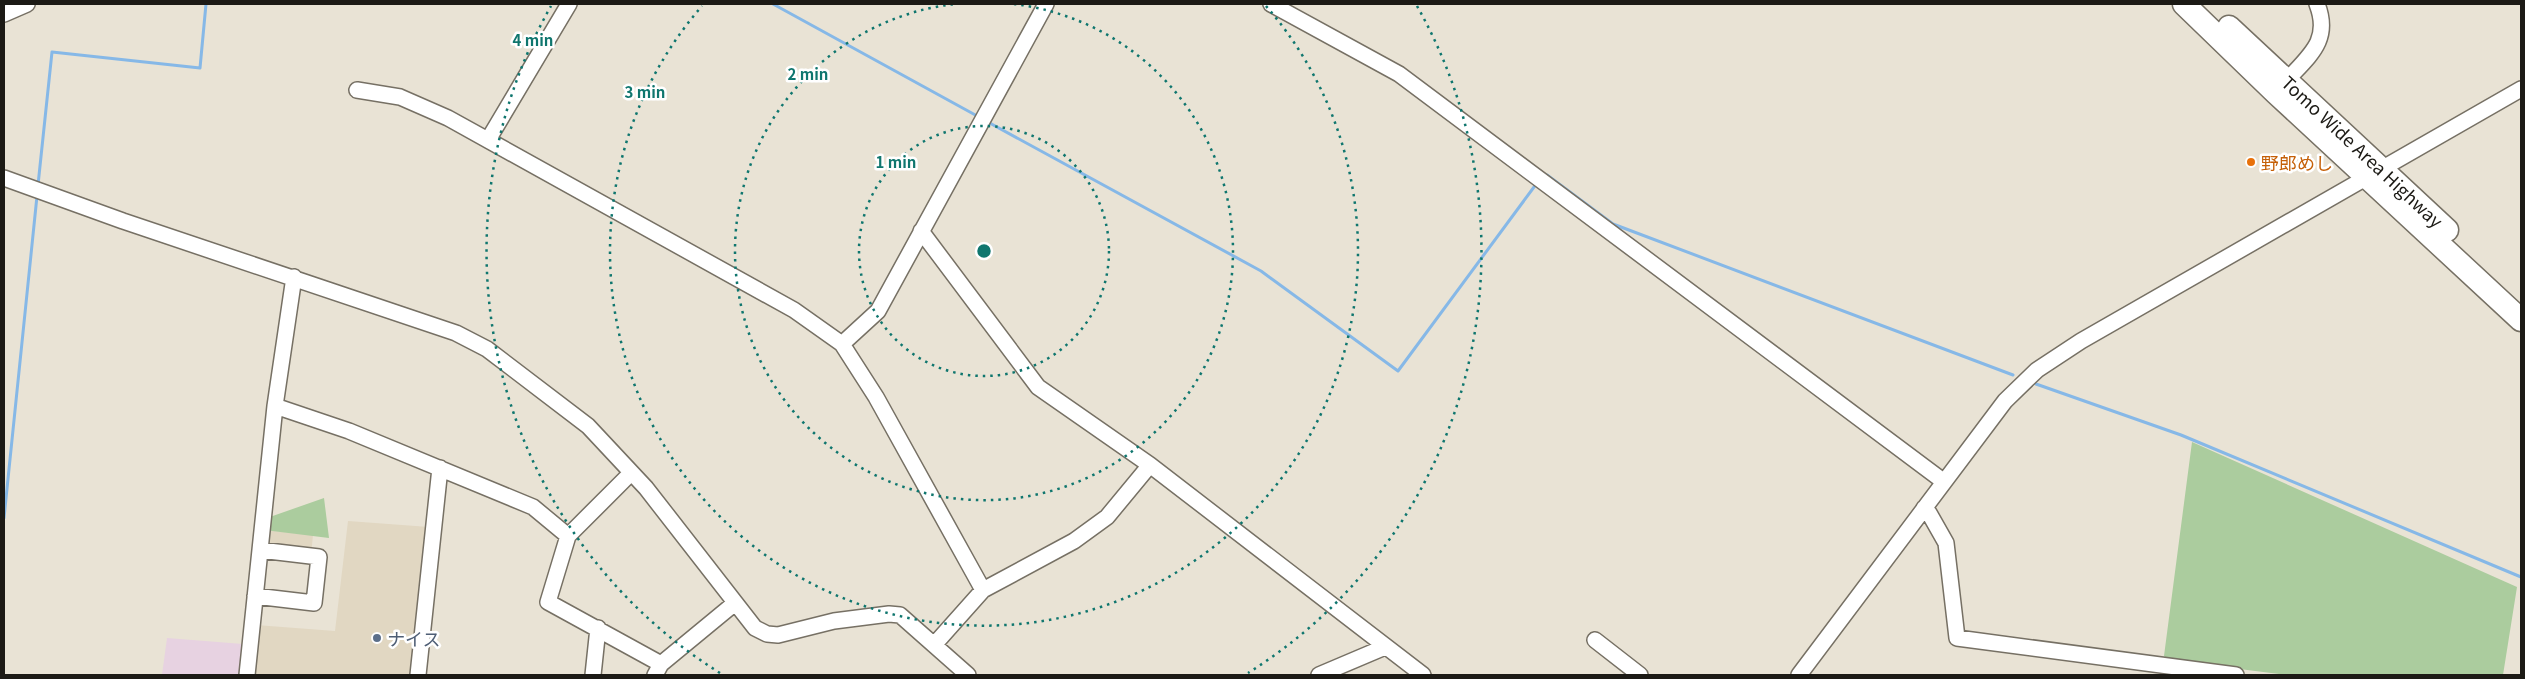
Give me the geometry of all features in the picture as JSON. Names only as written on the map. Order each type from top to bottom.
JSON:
[{"type":"highway","name":"Tomo Wide Area Highway","points":[[2184,4],[2375,174],[2521,300]]},
{"type":"highway","name":"Tomo Wide Area Highway","points":[[2204,4],[2288,80],[2375,174],[2521,320]]},
{"type":"street","points":[[4,14],[27,4]]},
{"type":"street","points":[[488,140],[569,4]]},
{"type":"street","points":[[842,344],[878,311],[1046,4]]},
{"type":"street","points":[[1271,4],[1399,74],[1943,481]]},
{"type":"street","points":[[2288,80],[2314,52],[2320,39],[2322,21],[2317,4]]},
{"type":"street","points":[[1799,675],[2005,401],[2047,362],[2521,89]]},
{"type":"street","points":[[357,90],[400,97],[448,118],[794,310],[842,344],[876,397],[983,590]]},
{"type":"street","points":[[4,178],[122,221],[294,277],[456,333],[487,349],[588,426],[631,473],[755,628],[767,634],[778,635],[834,621],[889,614],[900,615],[968,675]]},
{"type":"street","points":[[921,231],[1038,387],[1150,465],[1384,647],[1423,675]]},
{"type":"street","points":[[247,675],[275,406],[294,277]]},
{"type":"street","points":[[275,406],[349,431],[533,507],[568,536]]},
{"type":"street","points":[[934,645],[983,590],[1074,541],[1108,517],[1150,465]]},
{"type":"street","points":[[418,675],[440,468]]},
{"type":"street","points":[[631,473],[568,536],[548,602],[598,628],[658,670],[735,603]]},
{"type":"street","points":[[1924,508],[1929,513],[1946,543],[1957,638],[2236,675]]},
{"type":"street","points":[[255,596],[314,604],[319,557],[260,550]]},
{"type":"street","points":[[592,675],[598,628]]},
{"type":"street","points":[[1595,640],[1640,675]]},
{"type":"street","points":[[1319,675],[1384,647]]},
{"type":"shaded area","points":[[348,521],[429,527],[413,675],[251,675],[256,625],[335,631]]},
{"type":"shaded area","points":[[264,530],[313,535],[311,556],[263,549]]},
{"type":"shaded area","points":[[167,638],[243,644],[240,675],[162,675]]},
{"type":"green space","points":[[2192,442],[2517,587],[2503,675],[2287,675],[2168,660],[2164,656]]},
{"type":"green space","points":[[324,498],[329,538],[264,530],[267,518]]},
{"type":"waterway","points":[[38,185],[52,52],[200,68],[206,4]]},
{"type":"waterway","points":[[773,4],[979,117]]},
{"type":"waterway","points":[[986,121],[1261,271],[1398,371],[1537,183]]},
{"type":"waterway","points":[[1544,177],[1547,175],[1613,224],[2013,375]]},
{"type":"waterway","points":[[4,518],[37,196]]},
{"type":"waterway","points":[[2036,384],[2181,435],[2521,577]]},
{"type":"place","name":"野郎めし","points":[[2251,162]]},
{"type":"place","name":"ナイス","points":[[377,638]]}]
